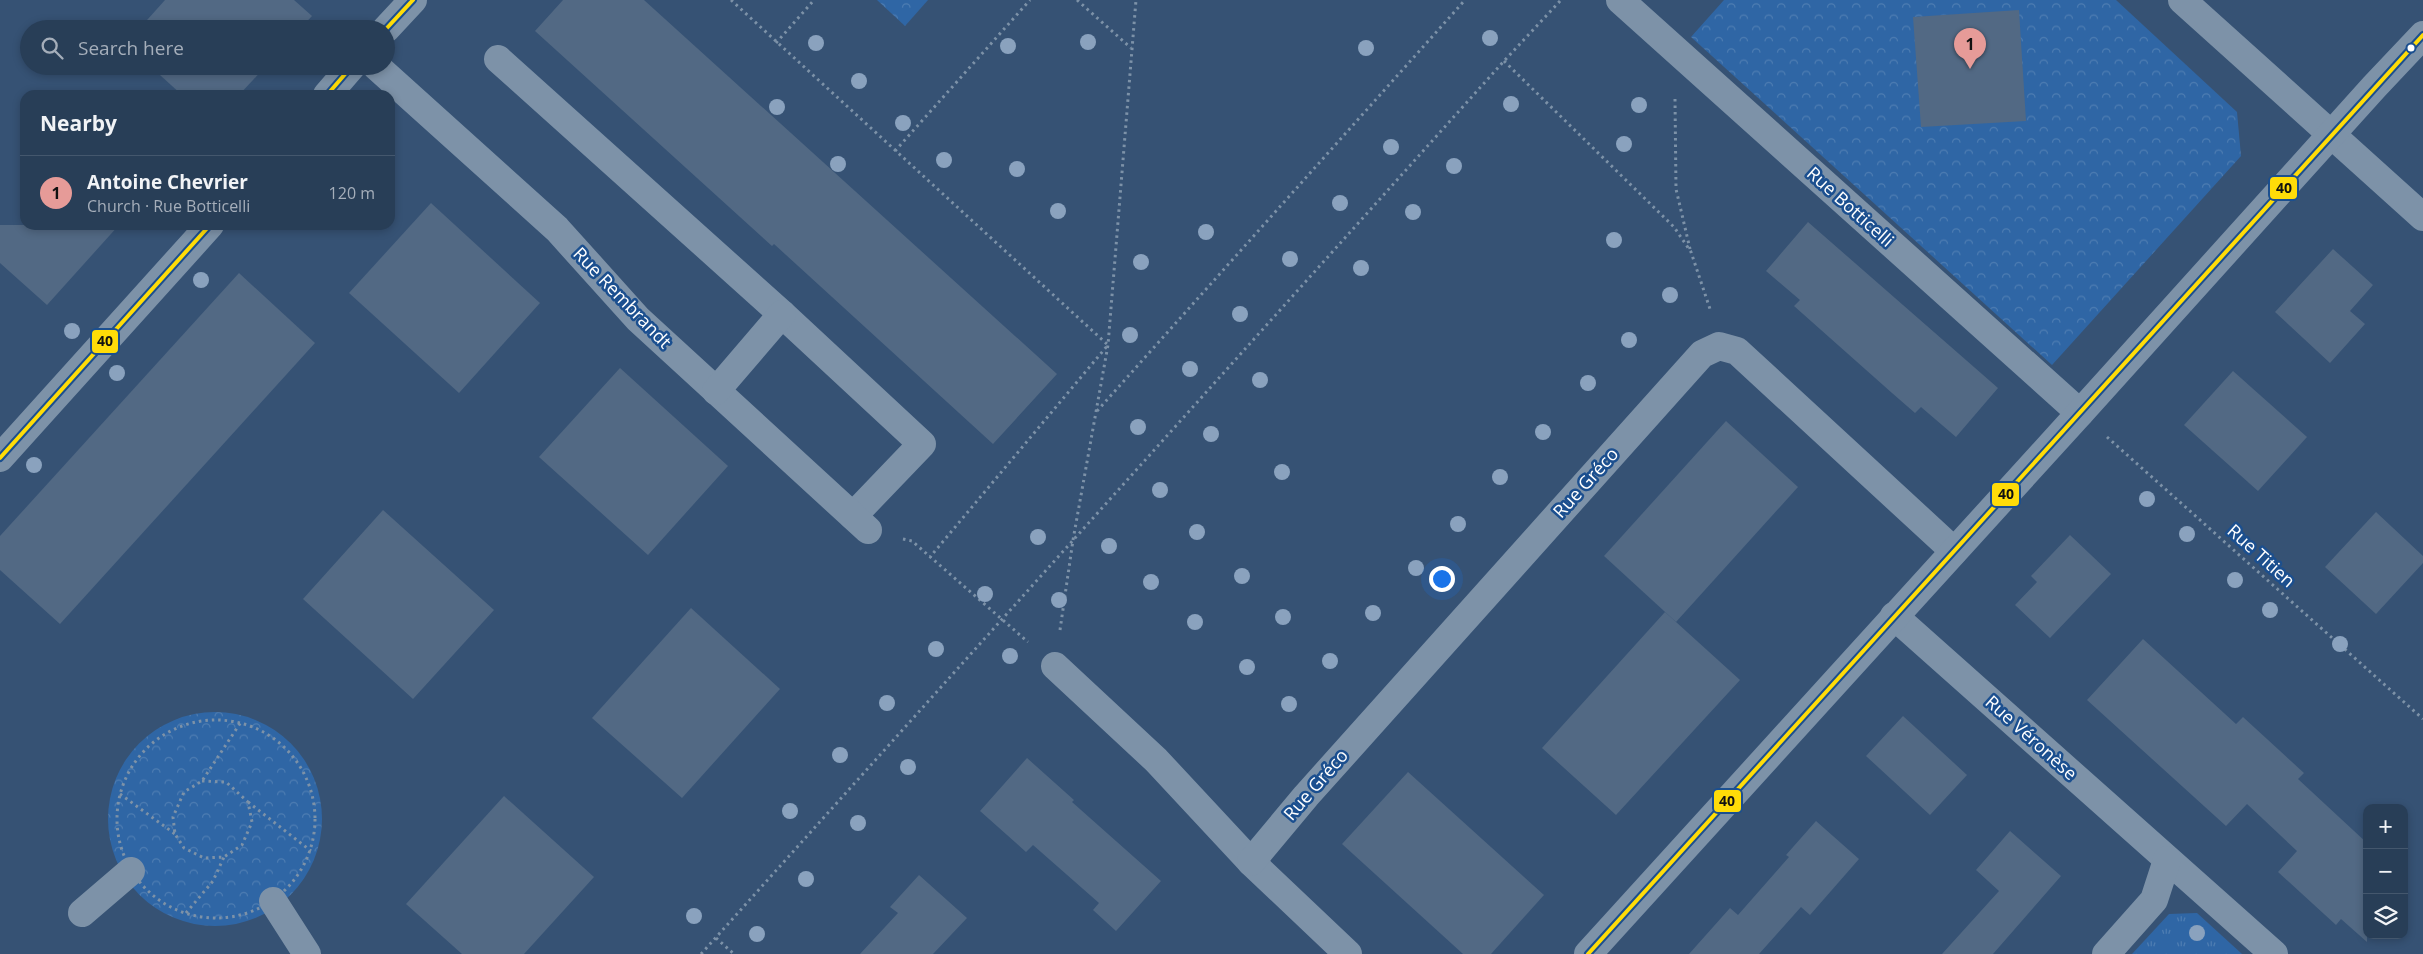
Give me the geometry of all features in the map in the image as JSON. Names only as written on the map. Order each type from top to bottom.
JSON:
[{"type":"street","points":[[394,20],[413,0]]},
{"type":"street","name":"Rue Botticelli","points":[[1620,0],[2080,413]]},
{"type":"street","points":[[2182,0],[2423,217]]},
{"type":"street","points":[[1588,954],[2330,135],[2423,35]]},
{"type":"street","points":[[498,60],[782,314],[922,444],[861,523]]},
{"type":"street","points":[[330,90],[344,75]]},
{"type":"street","name":"Rue Rembrandt","points":[[386,75],[557,229],[638,319],[861,523]]},
{"type":"street","points":[[0,458],[205,230]]},
{"type":"street","points":[[716,391],[782,314]]},
{"type":"street","points":[[1719,346],[1737,351],[1954,551]]},
{"type":"street","name":"Rue Gréco","points":[[1250,862],[1312,788],[1658,402],[1702,354],[1719,346]]},
{"type":"street","name":"Rue Véronèse","points":[[1894,616],[2274,954]]},
{"type":"street","points":[[1055,666],[1156,760],[1250,862],[1348,954]]},
{"type":"street","points":[[2106,954],[2154,900],[2167,860]]},
{"type":"street","points":[[82,912],[131,871]]},
{"type":"street","points":[[273,900],[307,954]]},
{"type":"path","points":[[731,0],[1108,345]]},
{"type":"path","points":[[776,43],[814,0]]},
{"type":"path","points":[[895,151],[1030,0]]},
{"type":"path","points":[[1077,0],[1131,48]]},
{"type":"path","points":[[1055,666],[1073,540],[1108,345],[1136,0]]},
{"type":"path","points":[[1096,412],[1465,0]]},
{"type":"path","points":[[701,954],[1561,0]]},
{"type":"path","points":[[1682,57],[1675,101],[1676,188],[1691,252],[1710,307],[1719,346]]},
{"type":"path","points":[[1504,61],[1674,227],[1691,252]]},
{"type":"path","points":[[930,557],[1108,345]]},
{"type":"path","name":"Rue Titien","points":[[2080,413],[2423,719]]},
{"type":"path","points":[[861,523],[912,541],[1055,666]]},
{"type":"path","points":[[215,719],[241,722],[268,733],[287,748],[303,770],[313,796],[316,824],[311,851],[302,870],[273,900],[248,913],[224,918],[186,913],[167,906],[143,887],[131,871],[117,830],[117,802],[120,794],[127,774],[141,753],[161,735],[189,723],[215,719]]},
{"type":"path","points":[[175,834],[173,817],[184,792],[202,781],[241,722]]},
{"type":"path","points":[[202,781],[226,782],[248,802],[311,851]]},
{"type":"path","points":[[120,794],[175,834],[184,848],[204,858],[224,857],[242,845],[252,822],[248,802]]},
{"type":"path","points":[[186,913],[213,881],[224,857]]},
{"type":"path","points":[[716,938],[734,954]]},
{"type":"green space","points":[[877,0],[928,0],[905,26]]},
{"type":"green space","points":[[1724,0],[2116,0],[2237,112],[2241,156],[2052,365],[1691,37]]},
{"type":"green space","points":[[215,712],[236,714],[256,720],[283,736],[298,751],[314,778],[320,798],[322,819],[320,840],[314,860],[298,887],[283,902],[256,918],[236,924],[215,926],[194,924],[174,918],[147,902],[132,887],[116,860],[110,840],[108,819],[110,798],[116,778],[132,751],[147,736],[174,720],[194,714]]},
{"type":"green space","points":[[2197,913],[2242,954],[2132,954],[2169,914]]},
{"type":"building","points":[[165,0],[294,0],[312,16],[308,20],[147,20]]},
{"type":"building","points":[[563,0],[644,0],[1057,374],[993,444],[774,244],[772,246],[535,31]]},
{"type":"building","points":[[2019,10],[2026,121],[1921,127],[1913,17]]},
{"type":"building","points":[[160,75],[258,75],[244,90],[176,90]]},
{"type":"building","points":[[431,203],[540,303],[459,393],[349,293]]},
{"type":"building","points":[[1808,222],[1998,388],[1956,437],[1921,407],[1915,413],[1892,393],[1794,306],[1800,300],[1766,271]]},
{"type":"building","points":[[0,225],[20,225],[20,230],[114,230],[47,305],[0,263]]},
{"type":"building","points":[[2333,249],[2373,285],[2350,311],[2365,324],[2330,363],[2275,312]]},
{"type":"building","points":[[239,273],[315,343],[60,624],[0,570],[0,536]]},
{"type":"building","points":[[620,368],[728,466],[648,555],[539,457]]},
{"type":"building","points":[[2233,371],[2307,437],[2258,491],[2184,425]]},
{"type":"building","points":[[1726,421],[1798,487],[1676,622],[1604,556]]},
{"type":"building","points":[[383,510],[494,610],[413,699],[303,599]]},
{"type":"building","points":[[2376,512],[2423,556],[2423,563],[2376,614],[2325,567]]},
{"type":"building","points":[[2070,535],[2111,574],[2050,638],[2015,605],[2037,582],[2031,576]]},
{"type":"building","points":[[691,608],[780,689],[682,798],[592,718]]},
{"type":"building","points":[[1665,612],[1740,680],[1616,815],[1542,748]]},
{"type":"building","points":[[2143,639],[2236,724],[2243,717],[2304,773],[2298,779],[2363,839],[2363,938],[2341,919],[2336,925],[2278,872],[2297,851],[2247,804],[2226,826],[2087,700]]},
{"type":"building","points":[[1903,716],[1967,775],[1930,815],[1866,756]]},
{"type":"building","points":[[1027,758],[1074,800],[1072,802],[1161,881],[1116,931],[1093,910],[1099,903],[1033,845],[1026,852],[980,811]]},
{"type":"building","points":[[1408,772],[1544,895],[1491,954],[1463,954],[1342,844]]},
{"type":"building","points":[[504,796],[594,877],[524,954],[462,954],[406,904]]},
{"type":"building","points":[[1816,821],[1859,859],[1810,915],[1801,907],[1759,954],[1689,954],[1730,908],[1738,915],[1789,857],[1786,855]]},
{"type":"building","points":[[2010,831],[2061,876],[1993,954],[1942,954],[1999,891],[1976,870]]},
{"type":"building","points":[[919,875],[967,918],[933,954],[860,954],[898,913],[890,907]]},
{"type":"transit line","name":"40","points":[[394,20],[413,0]]},
{"type":"transit line","name":"40","points":[[1588,954],[2423,35]]},
{"type":"transit line","name":"40","points":[[331,90],[344,75]]},
{"type":"transit line","name":"40","points":[[0,458],[205,230]]},
{"type":"place","name":"Antoine Chevrier","points":[[1970,69]]}]
